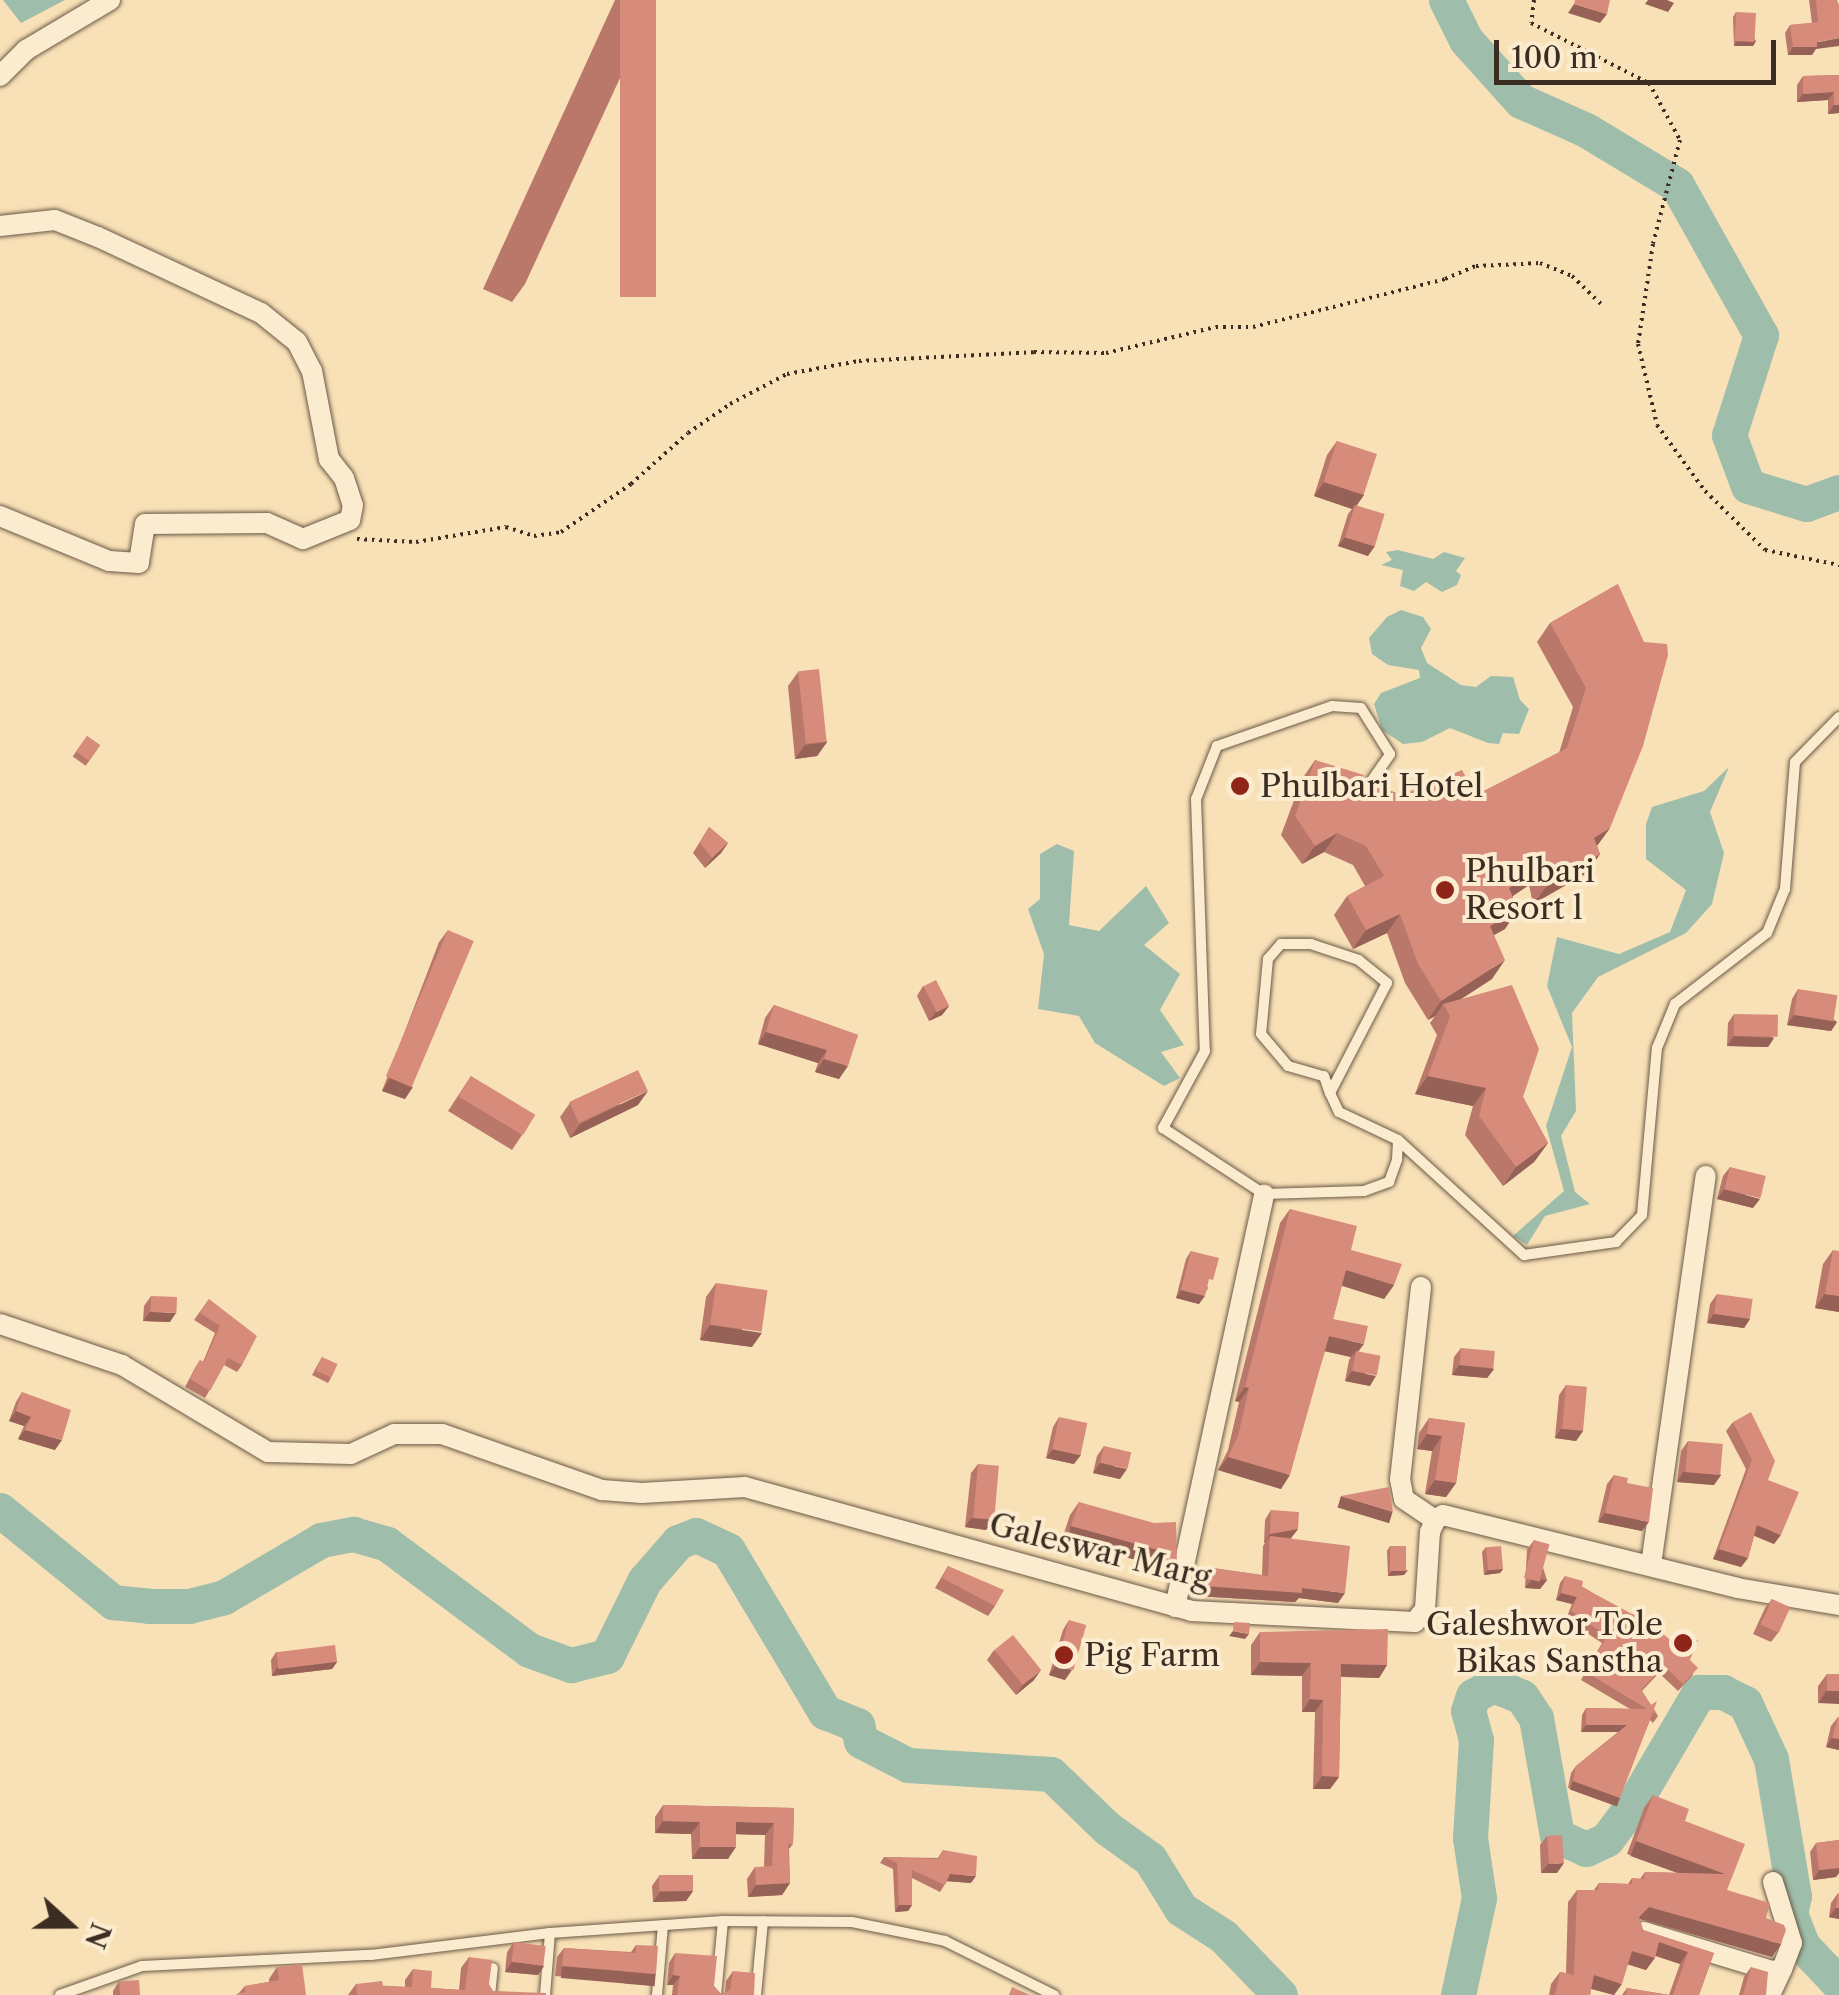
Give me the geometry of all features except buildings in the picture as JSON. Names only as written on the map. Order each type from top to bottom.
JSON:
[{"type":"street","points":[[0,76],[26,50],[110,0]]},
{"type":"street","points":[[0,226],[55,220],[98,236],[261,313],[298,342],[312,371],[329,459],[344,478],[354,504],[350,520],[304,540],[267,523],[145,524],[140,564],[109,561],[0,516]]},
{"type":"street","points":[[1651,1565],[1706,1176]]},
{"type":"street","points":[[1175,1607],[1264,1194]]},
{"type":"street","points":[[1421,1287],[1400,1480],[1404,1498],[1435,1520],[1454,1515],[1737,1588],[1839,1604]]},
{"type":"street","name":"Galeswar Marg","points":[[0,1324],[122,1365],[268,1452],[351,1454],[394,1434],[442,1434],[488,1446],[602,1490],[642,1493],[745,1487],[792,1498],[1175,1607],[1415,1622],[1426,1609],[1430,1532],[1435,1520]]},
{"type":"street","points":[[1770,1995],[1792,1943],[1774,1882]]},
{"type":"street","points":[[1644,1932],[1772,1971],[1782,1969]]},
{"type":"lane","points":[[1370,783],[1390,754],[1360,708],[1332,706],[1217,746],[1196,799],[1205,1051],[1163,1128],[1264,1194],[1364,1191],[1389,1182],[1397,1160],[1398,1140]]},
{"type":"lane","points":[[1330,1093],[1387,983],[1360,960],[1311,944],[1281,944],[1268,959],[1261,1034],[1288,1066],[1324,1076],[1330,1093],[1339,1112],[1398,1140],[1524,1255],[1616,1242],[1642,1215],[1657,1048],[1675,1004],[1768,933],[1784,889],[1795,762],[1839,718]]},
{"type":"lane","points":[[716,1995],[723,1921]]},
{"type":"lane","points":[[756,1995],[763,1921]]},
{"type":"lane","points":[[60,1995],[142,1966],[371,1956],[550,1933],[763,1921],[852,1922],[945,1941],[1054,1995]]},
{"type":"lane","points":[[657,1995],[662,1925]]},
{"type":"lane","points":[[540,1995],[550,1933]]},
{"type":"lane","points":[[490,1995],[492,1968]]},
{"type":"path","points":[[1534,0],[1531,23],[1649,83],[1680,140],[1653,244],[1638,344],[1656,425],[1705,490],[1765,550],[1839,564]]},
{"type":"path","points":[[357,538],[416,542],[506,527],[534,536],[561,532],[632,484],[688,433],[730,404],[787,374],[859,361],[1034,352],[1106,353],[1216,327],[1253,326],[1445,280],[1476,266],[1540,263],[1572,276],[1602,304]]},
{"type":"shaded area","points":[[3,0],[65,0],[21,23]]},
{"type":"shaded area","points":[[1398,550],[1433,559],[1444,552],[1465,558],[1456,571],[1461,575],[1457,585],[1442,592],[1426,582],[1414,591],[1400,586],[1403,570],[1381,565],[1392,560],[1386,552]]},
{"type":"shaded area","points":[[1401,610],[1423,617],[1431,629],[1421,648],[1427,663],[1461,685],[1476,687],[1491,676],[1513,677],[1520,700],[1529,709],[1519,734],[1503,733],[1499,744],[1450,728],[1422,742],[1403,744],[1382,730],[1374,704],[1381,693],[1420,678],[1419,670],[1388,665],[1372,654],[1369,638],[1387,617]]},
{"type":"shaded area","points":[[1729,767],[1710,812],[1724,853],[1712,904],[1686,933],[1598,977],[1572,1013],[1576,1111],[1561,1136],[1575,1192],[1590,1204],[1545,1216],[1527,1245],[1513,1236],[1564,1191],[1546,1126],[1572,1047],[1547,986],[1557,937],[1619,954],[1670,932],[1686,890],[1646,859],[1646,824],[1652,807],[1704,791]]},
{"type":"shaded area","points":[[1057,844],[1074,851],[1069,925],[1099,931],[1146,886],[1169,923],[1144,945],[1180,974],[1160,1010],[1184,1045],[1161,1052],[1180,1078],[1164,1086],[1095,1043],[1079,1016],[1038,1009],[1044,954],[1028,909],[1040,899],[1040,854]]},
{"type":"waterway","points":[[1446,0],[1466,40],[1521,101],[1586,130],[1677,185],[1761,335],[1729,435],[1748,486],[1806,504],[1839,492]]},
{"type":"waterway","points":[[0,1510],[113,1602],[149,1606],[189,1606],[224,1597],[321,1540],[353,1534],[387,1544],[529,1650],[571,1665],[607,1656],[644,1581],[678,1542],[696,1535],[728,1550],[825,1712],[857,1725],[861,1741],[908,1765],[1051,1774],[1107,1828],[1150,1859],[1181,1909],[1223,1936],[1280,1995]]},
{"type":"waterway","points":[[1458,1995],[1479,1898],[1470,1838],[1476,1740],[1468,1711],[1473,1696],[1493,1685],[1522,1697],[1536,1718],[1557,1836],[1586,1849],[1607,1839],[1634,1803],[1699,1692],[1723,1692],[1745,1703],[1771,1759],[1794,1896],[1790,1913],[1802,1945],[1839,1984]]},
{"type":"place","name":"Phulbari Hotel","points":[[1240,786]]},
{"type":"place","name":"Phulbari Resort l","points":[[1445,890]]},
{"type":"place","name":"Galeshwor Tole Bikas Sanstha","points":[[1683,1643]]},
{"type":"place","name":"Pig Farm","points":[[1064,1655]]}]
